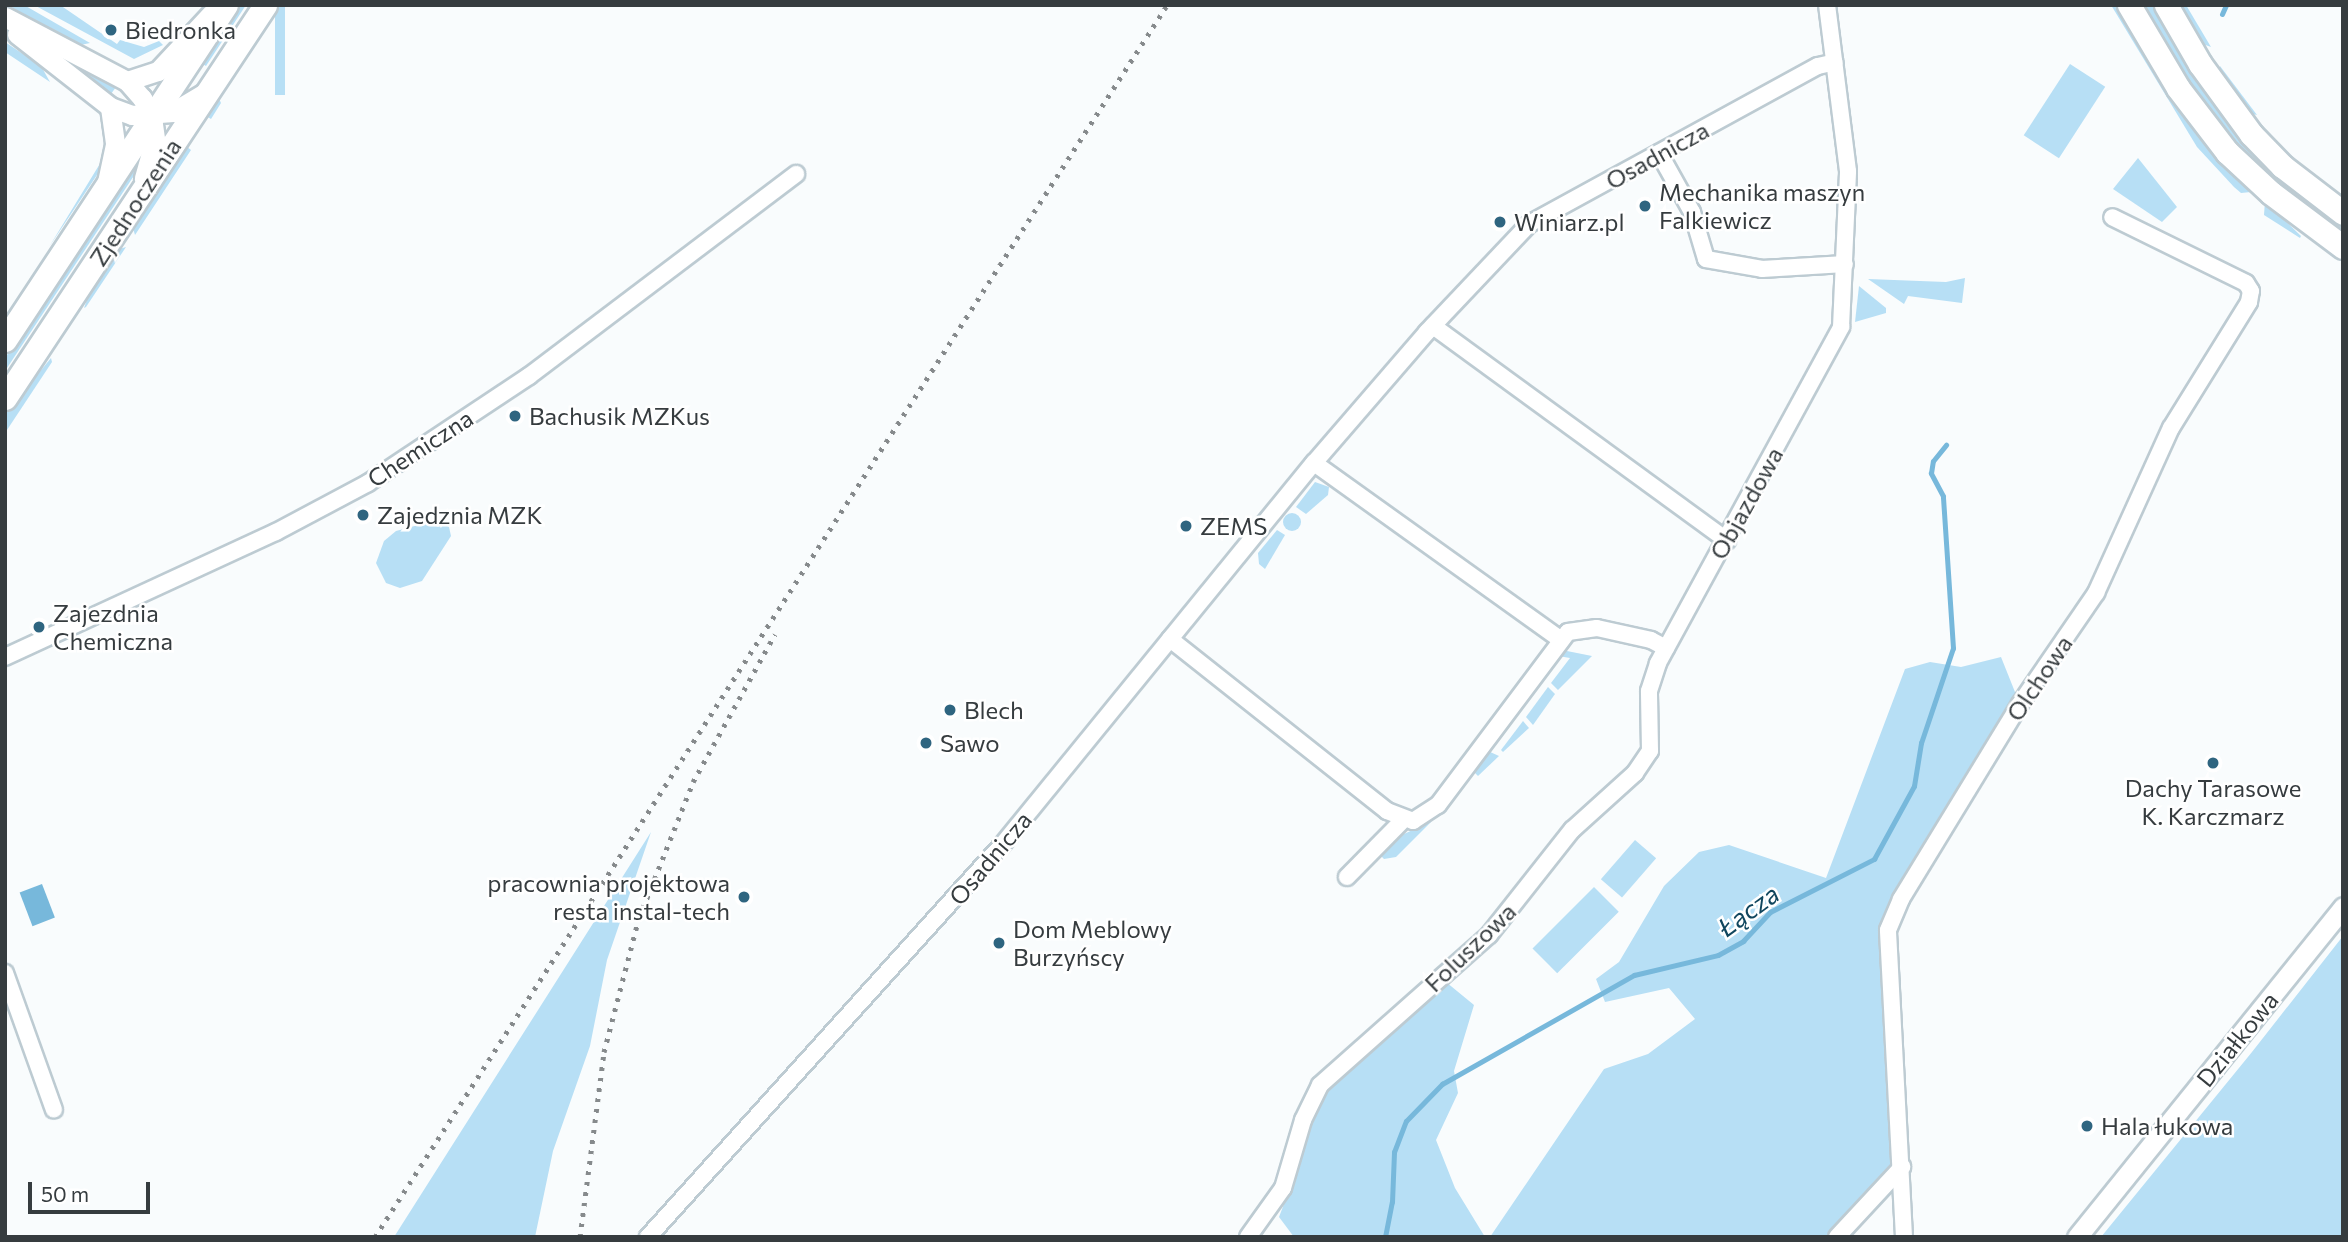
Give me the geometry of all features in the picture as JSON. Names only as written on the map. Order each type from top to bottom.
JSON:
[{"type":"main road","name":"Zjednoczenia","points":[[5,340],[226,5]]},
{"type":"main road","name":"Zjednoczenia","points":[[5,398],[265,5]]},
{"type":"main road","points":[[2129,5],[2178,88],[2228,152],[2271,193],[2343,247]]},
{"type":"main road","points":[[2166,5],[2200,64],[2251,134],[2281,166],[2343,213]]},
{"type":"street","points":[[127,81],[158,71],[218,5]]},
{"type":"street","name":"Objazdowa","points":[[1666,648],[1839,334],[1845,264],[1848,171],[1827,5]]},
{"type":"street","points":[[5,17],[127,81],[152,117],[152,156],[136,200]]},
{"type":"street","points":[[5,25],[110,107],[152,117],[173,112],[209,90]]},
{"type":"street","name":"Osadnicza","points":[[648,1237],[995,854],[1314,463],[1433,326],[1529,224],[1818,66],[1835,62]]},
{"type":"street","points":[[105,188],[115,144],[110,107]]},
{"type":"street","points":[[1659,153],[1692,212],[1706,259],[1762,269],[1845,264]]},
{"type":"street","name":"Chemiczna","points":[[5,657],[276,532],[368,483],[529,376],[796,174]]},
{"type":"street","name":"Olchowa","points":[[1904,1237],[1888,930],[1901,899],[2014,714],[2096,593],[2171,428],[2249,302],[2246,283],[2112,217]]},
{"type":"street","points":[[1433,326],[1727,540]]},
{"type":"street","points":[[1314,463],[1561,640]]},
{"type":"street","points":[[1170,639],[1387,811],[1404,819],[1427,816],[1438,805],[1561,640],[1580,627],[1651,640],[1666,648]]},
{"type":"street","name":"Foluszowa","points":[[1248,1237],[1283,1188],[1303,1120],[1320,1085],[1469,955],[1572,830],[1644,763],[1651,739],[1649,691],[1666,648]]},
{"type":"street","points":[[1347,877],[1404,819]]},
{"type":"street","name":"Działkowa","points":[[2077,1237],[2343,906]]},
{"type":"street","points":[[5,973],[54,1110]]},
{"type":"street","points":[[1837,1237],[1902,1167]]},
{"type":"shaded area","points":[[8,5],[24,5],[90,43],[76,46]]},
{"type":"shaded area","points":[[34,5],[60,5],[117,44],[120,40],[144,47],[159,41],[163,45],[134,59]]},
{"type":"shaded area","points":[[238,5],[246,5],[206,66],[201,63]]},
{"type":"shaded area","points":[[275,5],[285,5],[285,95],[275,95]]},
{"type":"shaded area","points":[[2111,5],[2117,5],[2254,189],[2251,192],[2241,193],[2197,147]]},
{"type":"shaded area","points":[[2140,5],[2155,5],[2273,168],[2266,176],[2193,94]]},
{"type":"shaded area","points":[[2176,5],[2186,5],[2211,47],[2200,43]]},
{"type":"shaded area","points":[[5,42],[41,66],[50,82],[5,52]]},
{"type":"shaded area","points":[[68,61],[116,87],[111,94]]},
{"type":"shaded area","points":[[2070,64],[2105,87],[2059,158],[2024,135]]},
{"type":"shaded area","points":[[2220,66],[2257,115],[2245,112],[2219,73]]},
{"type":"shaded area","points":[[217,94],[221,103],[211,119],[206,116],[186,146],[191,150],[135,235],[132,225]]},
{"type":"shaded area","points":[[107,132],[107,151],[101,169],[49,247],[101,162]]},
{"type":"shaded area","points":[[144,150],[143,162],[5,371],[5,358]]},
{"type":"shaded area","points":[[2138,158],[2177,207],[2162,222],[2113,189]]},
{"type":"shaded area","points":[[2285,180],[2343,224],[2343,234],[2279,188]]},
{"type":"shaded area","points":[[2265,201],[2301,236],[2300,238],[2264,215]]},
{"type":"shaded area","points":[[126,247],[84,308],[93,283],[113,251]]},
{"type":"shaded area","points":[[1965,278],[1962,303],[1908,296],[1904,304],[1868,279],[1946,282]]},
{"type":"shaded area","points":[[1859,286],[1886,308],[1886,313],[1855,322]]},
{"type":"shaded area","points":[[51,358],[52,362],[5,433],[5,414]]},
{"type":"shaded area","points":[[1315,482],[1329,487],[1328,495],[1306,514],[1296,507]]},
{"type":"shaded area","points":[[1288,513],[1296,513],[1301,522],[1299,529],[1288,531],[1283,526],[1283,518]]},
{"type":"shaded area","points":[[437,520],[449,527],[451,536],[422,581],[400,588],[386,583],[376,563],[384,541],[396,531]]},
{"type":"shaded area","points":[[1277,530],[1285,535],[1265,569],[1259,564],[1258,553]]},
{"type":"shaded area","points":[[1562,650],[1592,656],[1558,690],[1551,683],[1570,658],[1558,656]]},
{"type":"shaded area","points":[[2001,657],[2019,702],[1919,869],[1893,944],[1911,1189],[1874,1195],[1832,1237],[1490,1237],[1604,1069],[1648,1054],[1695,1019],[1669,988],[1605,1002],[1596,979],[1619,962],[1664,886],[1699,852],[1729,845],[1826,878],[1905,669],[1930,662],[1961,667]]},
{"type":"shaded area","points":[[1548,687],[1555,694],[1533,725],[1526,717]]},
{"type":"shaded area","points":[[1523,721],[1529,728],[1503,752],[1501,750]]},
{"type":"shaded area","points":[[1488,751],[1499,756],[1478,776],[1473,771]]},
{"type":"shaded area","points":[[1432,821],[1396,857],[1384,859],[1380,855],[1404,834]]},
{"type":"shaded area","points":[[651,832],[607,960],[590,1046],[553,1151],[535,1237],[394,1237]]},
{"type":"shaded area","points":[[1635,840],[1656,858],[1622,898],[1601,879]]},
{"type":"shaded area","points":[[42,884],[55,918],[32,926],[20,893]]},
{"type":"shaded area","points":[[1594,887],[1619,912],[1557,973],[1532,949]]},
{"type":"shaded area","points":[[2343,936],[2343,1237],[2101,1237],[2252,1052]]},
{"type":"shaded area","points":[[1446,982],[1474,1005],[1454,1071],[1458,1093],[1436,1140],[1455,1188],[1485,1237],[1294,1237],[1279,1217],[1297,1170],[1303,1127],[1315,1101],[1339,1070]]},
{"type":"waterway","name":"Łącza","points":[[2222,14],[2226,5]]},
{"type":"waterway","name":"Łącza","points":[[1385,1237],[1392,1202],[1394,1152],[1406,1121],[1442,1084],[1634,975],[1718,955],[1743,941],[1770,912],[1874,859],[1914,786],[1921,743],[1953,648],[1943,496],[1931,473],[1933,461],[1946,445]]},
{"type":"railway","points":[[375,1237],[1167,5]]},
{"type":"railway","points":[[580,1237],[604,1052],[639,918],[693,782],[775,634]]},
{"type":"place","name":"Biedronka","points":[[111,30]]},
{"type":"place","name":"Mechanika maszyn Falkiewicz","points":[[1645,206]]},
{"type":"place","name":"Winiarz.pl","points":[[1500,222]]},
{"type":"place","name":"Bachusik MZKus","points":[[515,416]]},
{"type":"place","name":"Zajedznia MZK","points":[[363,515]]},
{"type":"place","name":"ZEMS","points":[[1186,526]]},
{"type":"place","name":"Zajezdnia Chemiczna","points":[[39,627]]},
{"type":"place","name":"Blech","points":[[950,710]]},
{"type":"place","name":"Sawo","points":[[926,743]]},
{"type":"place","name":"Dachy Tarasowe K. Karczmarz","points":[[2213,763]]},
{"type":"place","name":"pracownia projektowa resta instal-tech","points":[[744,897]]},
{"type":"place","name":"Dom Meblowy Burzyńscy","points":[[999,943]]},
{"type":"place","name":"Hala łukowa","points":[[2087,1126]]}]
